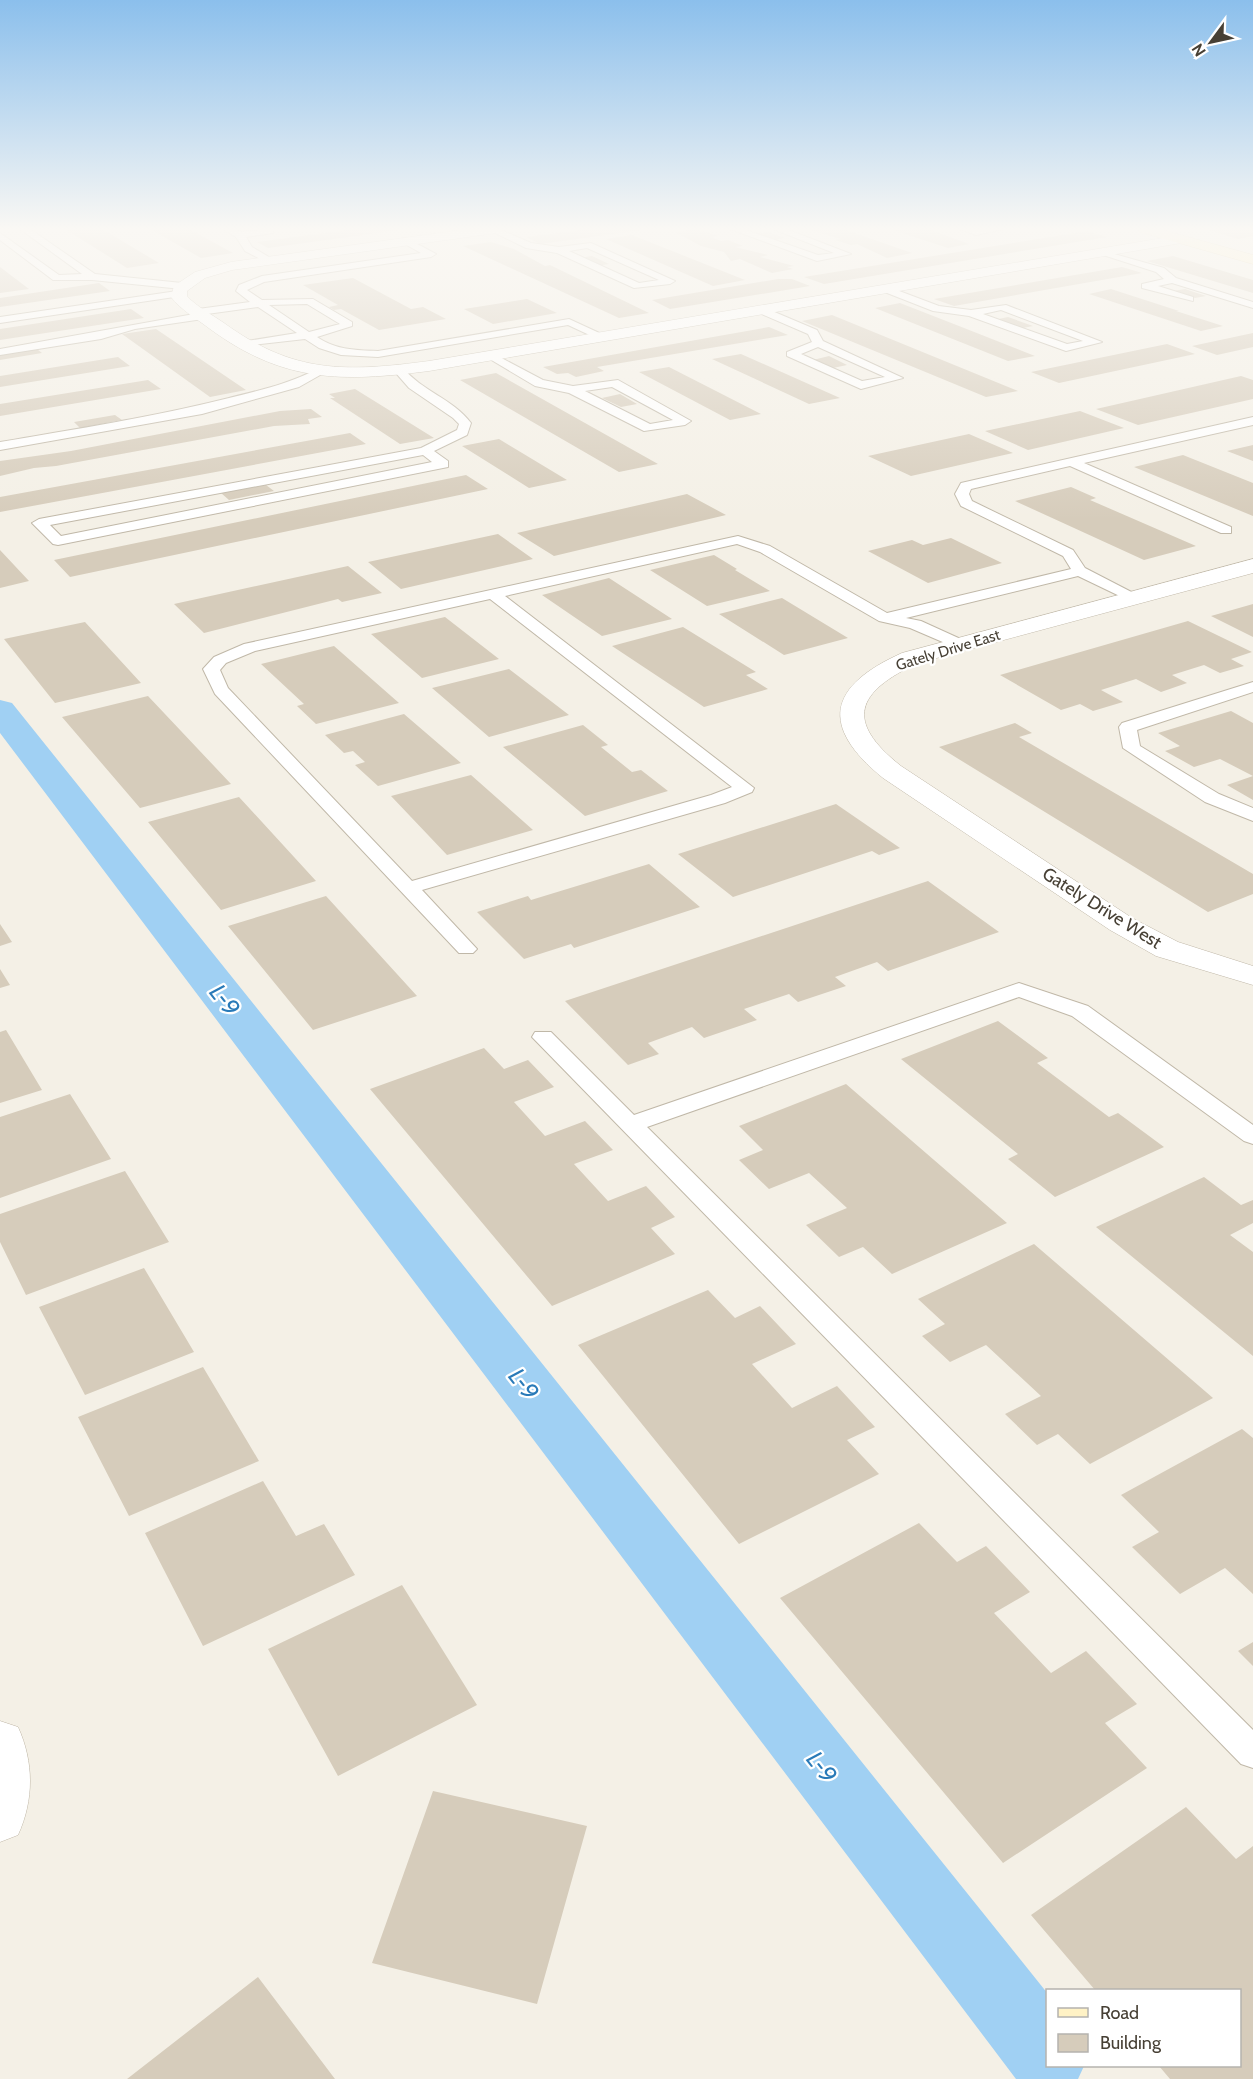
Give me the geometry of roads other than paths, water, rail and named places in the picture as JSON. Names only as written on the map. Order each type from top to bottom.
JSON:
[{"type":"street","points":[[219,326],[247,345],[281,362],[323,370],[399,370],[667,326]]},
{"type":"street","name":"Gately Drive East","points":[[991,837],[892,772],[869,753],[854,731],[852,709],[855,699],[870,680],[910,658],[1253,566]]},
{"type":"street","name":"Gately Drive West","points":[[991,837],[1121,924],[1167,949],[1253,976]]},
{"type":"street","points":[[0,1743],[6,1782],[0,1818]]},
{"type":"lane","points":[[0,352],[101,336],[134,326]]},
{"type":"lane","points":[[291,326],[332,350],[361,354],[394,351],[545,326]]},
{"type":"lane","points":[[247,345],[328,333],[344,326]]},
{"type":"lane","points":[[578,326],[602,337]]},
{"type":"lane","points":[[799,326],[813,332],[818,343],[897,378],[861,385],[792,354],[818,343]]},
{"type":"lane","points":[[1006,326],[1066,348],[1096,342],[1053,326]]},
{"type":"lane","points":[[0,363],[90,349],[101,336]]},
{"type":"lane","points":[[492,356],[539,383],[573,390],[648,428],[685,421],[614,383],[573,390]]},
{"type":"lane","points":[[0,446],[202,410],[224,402],[291,388],[323,370]]},
{"type":"lane","points":[[399,370],[406,381],[458,414],[465,423],[463,432],[449,442],[425,451],[39,523],[58,540],[443,464],[425,451]]},
{"type":"lane","points":[[172,401],[224,402]]},
{"type":"lane","points":[[1135,598],[1080,571],[1068,553],[966,503],[962,494],[966,486],[977,481],[1253,421]]},
{"type":"lane","points":[[1068,461],[1226,530]]},
{"type":"lane","points":[[466,949],[221,690],[212,669],[220,660],[250,647],[738,540],[765,549],[885,618],[915,624],[959,644]]},
{"type":"lane","points":[[885,618],[1080,571]]},
{"type":"lane","points":[[408,888],[718,799],[745,788],[492,593]]},
{"type":"lane","points":[[1253,687],[1128,727],[1132,748],[1212,798],[1253,815]]},
{"type":"lane","points":[[630,1125],[1019,990],[1080,1011],[1253,1136]]},
{"type":"lane","points":[[543,1037],[1253,1753]]},
{"type":"waterway","name":"L-9","points":[[0,710],[1046,2054]]}]
